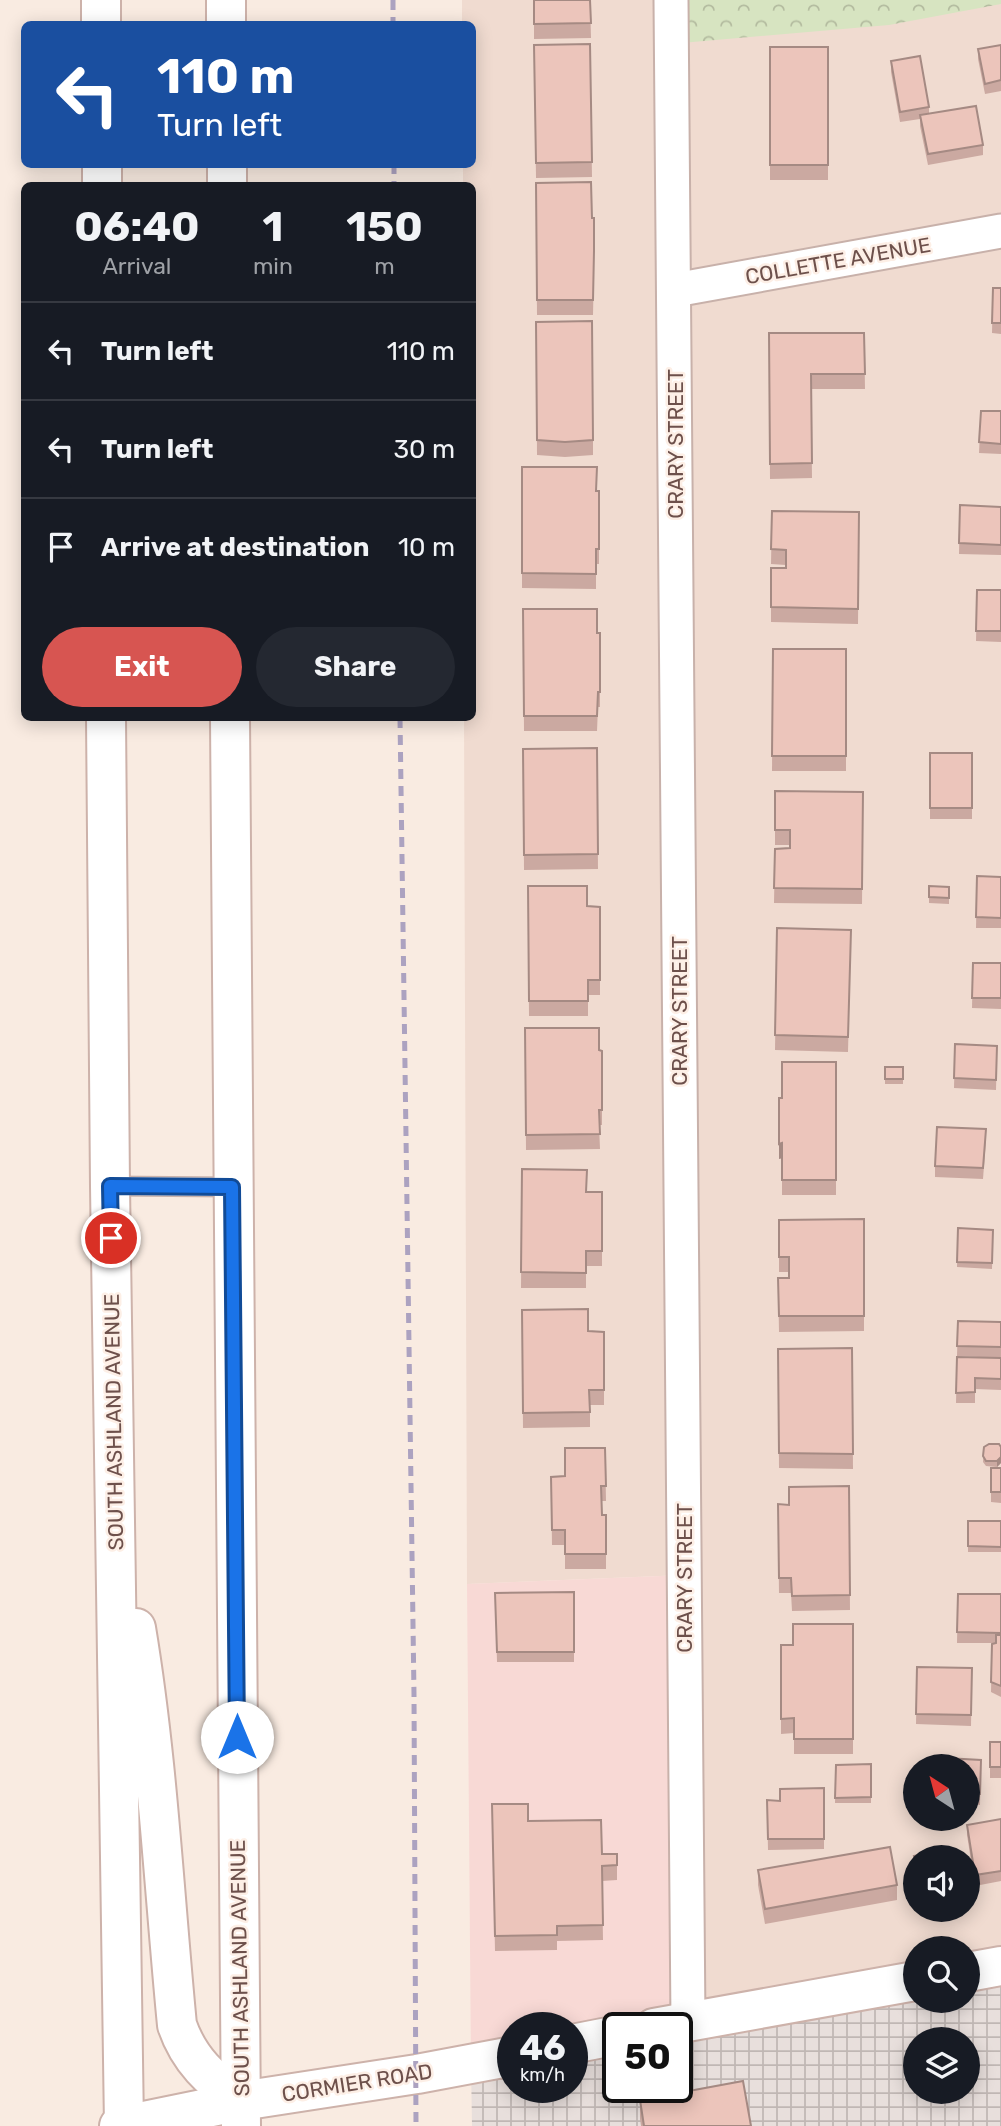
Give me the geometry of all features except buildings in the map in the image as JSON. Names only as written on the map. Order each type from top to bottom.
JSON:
[{"type":"main road","points":[[101,0],[101,21]]},
{"type":"main road","points":[[226,0],[226,21]]},
{"type":"main road","name":"SOUTH ASHLAND AVENUE","points":[[106,721],[124,2126]]},
{"type":"main road","name":"SOUTH ASHLAND AVENUE","points":[[230,721],[241,2114]]},
{"type":"main road","points":[[115,1498],[148,1703],[158,1785],[177,2025],[183,2042],[196,2063],[241,2114]]},
{"type":"main road","points":[[980,1970],[1001,1966]]},
{"type":"main road","points":[[693,2021],[903,1983]]},
{"type":"main road","name":"CORMIER ROAD","points":[[124,2126],[241,2114],[417,2074],[497,2059]]},
{"type":"street","name":"CRARY STREET","points":[[671,0],[675,290],[671,2012]]},
{"type":"street","name":"COLLETTE AVENUE","points":[[675,290],[1001,231]]},
{"type":"lane","points":[[110,1186],[232,1187]]},
{"type":"shaded area","points":[[462,0],[1001,0],[1001,1966],[980,1970],[980,1936],[903,1936],[903,1983],[693,2021],[693,2012],[688,2012],[684,1575],[467,1584],[464,721],[476,721],[476,182],[463,182],[463,168],[476,168],[476,21],[462,21]]},
{"type":"shaded area","points":[[685,1575],[688,2012],[602,2012],[602,2028],[588,2028],[588,2012],[497,2012],[497,2059],[471,2064],[467,1584]]},
{"type":"shaded area","points":[[1001,1966],[1001,2126],[472,2126],[471,2064],[497,2059],[497,2103],[588,2103],[588,2041],[602,2038],[602,2103],[693,2103],[693,2026],[903,2001],[903,2013],[980,2013],[980,1970]]},
{"type":"green space","points":[[671,0],[1001,0],[1001,4],[889,25],[670,44]]},
{"type":"railway","points":[[393,0],[393,21]]},
{"type":"railway","points":[[394,168],[394,182]]},
{"type":"railway","points":[[400,721],[414,1694],[416,2126]]},
{"type":"route","points":[[111,1238],[110,1186],[232,1187],[237,1737]]}]
